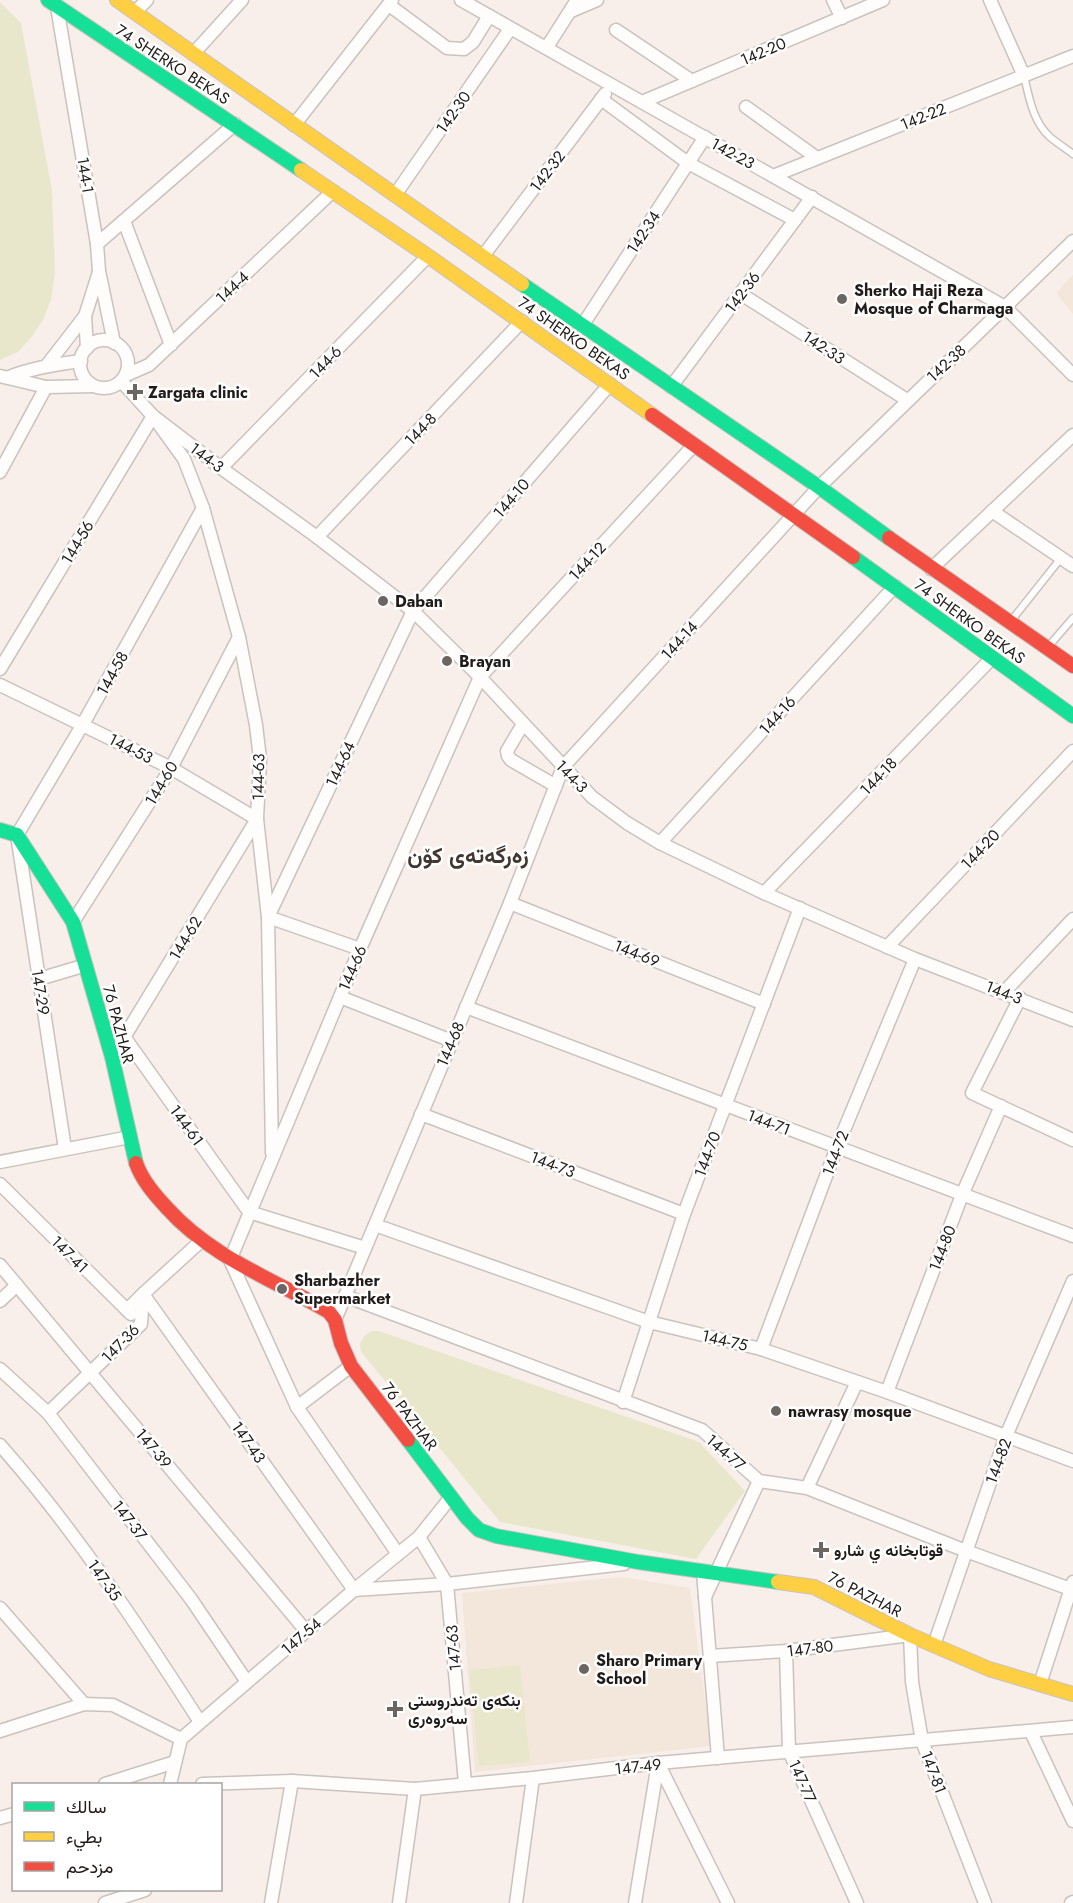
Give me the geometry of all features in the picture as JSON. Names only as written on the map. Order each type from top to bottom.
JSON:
[{"type":"street","name":"74 SHERKO BEKAS","points":[[117,0],[582,326],[819,487],[930,569],[1073,666]]},
{"type":"street","points":[[135,12],[147,0]]},
{"type":"street","points":[[193,54],[242,0]]},
{"type":"street","name":"142-23","points":[[461,0],[1005,307],[1073,375]]},
{"type":"street","points":[[547,47],[574,5],[597,0]]},
{"type":"street","points":[[833,0],[842,18]]},
{"type":"street","name":"142-20","points":[[642,102],[883,0]]},
{"type":"street","points":[[990,0],[1024,76]]},
{"type":"street","name":"74 SHERKO BEKAS","points":[[56,2],[522,321],[1073,716]]},
{"type":"street","name":"144-1","points":[[56,2],[97,244],[99,271],[114,343],[125,353],[128,360],[124,378]]},
{"type":"street","points":[[294,124],[391,2],[447,48],[464,49],[474,42],[489,16]]},
{"type":"street","name":"142-30","points":[[395,195],[510,28]]},
{"type":"street","points":[[616,30],[692,81]]},
{"type":"street","name":"142-22","points":[[773,176],[1073,56]]},
{"type":"street","name":"142-32","points":[[483,256],[611,86]]},
{"type":"street","points":[[601,99],[688,164],[795,220]]},
{"type":"street","points":[[746,107],[817,158]]},
{"type":"street","points":[[97,244],[235,124]]},
{"type":"street","name":"142-34","points":[[582,326],[705,137]]},
{"type":"street","name":"144-4","points":[[124,378],[149,365],[333,191]]},
{"type":"street","name":"142-36","points":[[671,387],[812,197]]},
{"type":"street","points":[[124,221],[171,345]]},
{"type":"street","name":"142-38","points":[[819,487],[1073,241]]},
{"type":"street","name":"144-6","points":[[221,468],[428,256]]},
{"type":"street","points":[[47,365],[85,316],[99,271]]},
{"type":"street","name":"142-33","points":[[741,294],[907,400]]},
{"type":"street","points":[[85,316],[87,348],[81,361],[83,376],[94,386]]},
{"type":"street","name":"144-8","points":[[317,537],[522,321]]},
{"type":"street","points":[[87,348],[100,341],[114,343]]},
{"type":"street","points":[[4,376],[47,365],[81,361]]},
{"type":"street","points":[[4,376],[46,387],[109,388],[124,378]]},
{"type":"street","name":"144-3","points":[[124,378],[151,413]]},
{"type":"street","name":"144-10","points":[[413,611],[610,384]]},
{"type":"street","points":[[0,472],[46,387]]},
{"type":"street","name":"144-3","points":[[109,388],[151,413],[413,611],[480,677],[592,797],[627,823],[660,843],[800,909],[915,959],[1073,1020]]},
{"type":"street","name":"144-63","points":[[151,413],[184,459],[203,508],[239,637],[256,725],[260,759],[257,819],[268,917],[272,1158]]},
{"type":"street","name":"144-56","points":[[0,669],[151,413]]},
{"type":"street","points":[[930,569],[1073,435]]},
{"type":"street","name":"144-12","points":[[480,677],[694,445]]},
{"type":"street","name":"144-14","points":[[563,767],[819,487]]},
{"type":"street","name":"144-58","points":[[16,835],[83,724],[203,508]]},
{"type":"street","points":[[992,511],[1073,566]]},
{"type":"street","name":"144-16","points":[[660,843],[894,586]]},
{"type":"street","name":"144-64","points":[[268,917],[413,611]]},
{"type":"street","name":"144-60","points":[[73,922],[171,768],[239,637]]},
{"type":"street","name":"144-18","points":[[764,893],[992,658]]},
{"type":"street","name":"144-66","points":[[230,1260],[360,949],[480,677]]},
{"type":"street","name":"144-53","points":[[0,685],[171,768],[257,819]]},
{"type":"street","points":[[523,724],[507,751],[507,756],[556,786]]},
{"type":"street","name":"144-20","points":[[887,947],[1073,751]]},
{"type":"street","name":"144-68","points":[[335,1320],[510,903],[563,767]]},
{"type":"street","name":"144-62","points":[[112,1057],[257,819]]},
{"type":"street","points":[[0,830],[16,835]]},
{"type":"street","name":"76 PAZHAR","points":[[16,835],[73,922],[112,1057],[134,1156],[141,1176],[168,1209],[201,1241],[230,1260],[328,1312],[335,1320],[341,1343],[351,1366],[479,1530],[496,1536],[638,1562],[814,1587],[910,1635],[989,1668],[1073,1694]]},
{"type":"street","name":"147-29","points":[[16,835],[65,1149]]},
{"type":"street","name":"144-69","points":[[510,903],[764,1004]]},
{"type":"street","name":"144-70","points":[[623,1402],[684,1214],[800,909]]},
{"type":"street","points":[[268,917],[360,949]]},
{"type":"street","points":[[1004,992],[1073,919]]},
{"type":"street","name":"144-72","points":[[761,1349],[837,1147],[915,959]]},
{"type":"street","points":[[39,979],[86,965]]},
{"type":"street","points":[[340,997],[452,1041]]},
{"type":"street","points":[[1020,998],[972,1094],[1073,1140]]},
{"type":"street","name":"144-71","points":[[466,1007],[1073,1236]]},
{"type":"street","name":"144-61","points":[[125,1038],[249,1212]]},
{"type":"street","name":"144-80","points":[[887,1392],[962,1195],[1001,1106]]},
{"type":"street","name":"144-73","points":[[421,1113],[684,1214]]},
{"type":"street","points":[[0,1162],[130,1137]]},
{"type":"street","name":"147-41","points":[[0,1184],[141,1324]]},
{"type":"street","points":[[249,1212],[365,1248]]},
{"type":"street","name":"144-75","points":[[375,1225],[649,1322],[761,1349],[887,1392],[1073,1461]]},
{"type":"street","points":[[127,1310],[201,1241]]},
{"type":"street","points":[[230,1260],[297,1407],[398,1554]]},
{"type":"street","name":"147-39","points":[[0,1265],[306,1631]]},
{"type":"street","name":"144-82","points":[[934,1645],[1006,1436],[1073,1281]]},
{"type":"street","points":[[0,1301],[16,1285]]},
{"type":"street","name":"147-36","points":[[48,1413],[141,1324],[143,1294]]},
{"type":"street","name":"147-43","points":[[143,1294],[354,1590]]},
{"type":"street","name":"144-77","points":[[345,1296],[702,1430],[759,1481],[807,1488],[966,1551],[1072,1587]]},
{"type":"street","points":[[127,1310],[156,1311]]},
{"type":"street","points":[[141,1324],[156,1311]]},
{"type":"street","points":[[297,1407],[351,1366]]},
{"type":"street","name":"147-37","points":[[0,1369],[48,1413],[191,1599],[247,1682]]},
{"type":"street","points":[[807,1488],[857,1382]]},
{"type":"street","name":"147-35","points":[[0,1445],[24,1471],[87,1556],[151,1645],[200,1722]]},
{"type":"street","points":[[718,1758],[705,1598],[710,1573],[759,1481]]},
{"type":"street","name":"147-54","points":[[181,1739],[419,1537],[451,1497]]},
{"type":"street","points":[[419,1537],[447,1584]]},
{"type":"street","points":[[354,1590],[447,1584],[638,1562]]},
{"type":"street","name":"147-63","points":[[447,1584],[465,1783]]},
{"type":"street","points":[[1040,1684],[1072,1587]]},
{"type":"street","points":[[0,1608],[84,1704]]},
{"type":"street","name":"147-80","points":[[710,1656],[786,1651],[910,1635]]},
{"type":"street","name":"147-81","points":[[910,1635],[912,1682],[922,1742],[985,1903]]},
{"type":"street","name":"147-77","points":[[786,1651],[789,1751],[857,1903]]},
{"type":"street","points":[[0,1731],[84,1704],[113,1705],[181,1739],[170,1783]]},
{"type":"street","name":"147-49","points":[[222,1784],[292,1781],[415,1788],[533,1778],[658,1763],[922,1742],[1073,1727]]},
{"type":"street","points":[[1031,1732],[1073,1821]]},
{"type":"street","points":[[111,1783],[175,1762]]},
{"type":"street","points":[[635,1903],[658,1763]]},
{"type":"street","points":[[658,1763],[728,1903]]},
{"type":"street","points":[[516,1903],[533,1778]]},
{"type":"street","points":[[271,1903],[292,1781]]},
{"type":"street","points":[[399,1903],[415,1788]]},
{"type":"street","points":[[105,1903],[143,1891]]},
{"type":"lane","points":[[1024,76],[1031,106],[1048,136],[1073,154]]},
{"type":"lane","points":[[1010,623],[1062,558]]},
{"type":"lane","points":[[1047,648],[1073,618]]},
{"type":"shaded area","points":[[0,2],[21,23],[52,190],[55,272],[51,300],[43,320],[18,352],[0,360]]},
{"type":"shaded area","points":[[1073,275],[1073,314],[1056,293]]},
{"type":"shaded area","points":[[372,1331],[379,1331],[699,1442],[745,1491],[696,1559],[500,1522],[362,1353],[360,1346],[362,1340]]},
{"type":"shaded area","name":"Sharo Primary School","points":[[621,1577],[690,1588],[711,1746],[475,1772],[462,1593]]},
{"type":"shaded area","points":[[520,1665],[530,1762],[479,1766],[469,1670]]},
{"type":"traffic: fast","points":[[48,0],[301,170]]},
{"type":"traffic: fast","points":[[522,284],[819,487],[889,538]]},
{"type":"traffic: fast","points":[[853,557],[1073,716]]},
{"type":"traffic: fast","points":[[0,830],[17,835],[73,922],[112,1057],[136,1163]]},
{"type":"traffic: fast","points":[[408,1440],[467,1518],[479,1530],[496,1536],[638,1562],[778,1582]]},
{"type":"traffic: slow","points":[[117,0],[522,284]]},
{"type":"traffic: slow","points":[[301,170],[428,256],[652,415]]},
{"type":"traffic: slow","points":[[778,1582],[814,1587],[910,1635],[989,1669],[1073,1694]]},
{"type":"traffic: jam","points":[[652,415],[853,557]]},
{"type":"traffic: jam","points":[[889,538],[1073,666]]},
{"type":"traffic: jam","points":[[136,1163],[145,1181],[167,1208],[203,1241],[329,1312],[335,1320],[341,1343],[351,1366],[408,1440]]},
{"type":"place","name":"Sherko Haji Reza Mosque of Charmaga","points":[[842,299]]},
{"type":"place","name":"Zargata clinic","points":[[135,392]]},
{"type":"place","name":"Daban","points":[[383,601]]},
{"type":"place","name":"Brayan","points":[[447,661]]},
{"type":"place","name":"Sharbazher Supermarket","points":[[282,1289]]},
{"type":"place","name":"nawrasy mosque","points":[[776,1411]]},
{"type":"place","name":"قوتابخانه ي شارو","points":[[821,1550]]},
{"type":"place","name":"Sharo Primary School","points":[[584,1669]]},
{"type":"place","name":"بنکەی تەندروستی سەروەری","points":[[395,1709]]},
{"type":"district","name":"زەرگەتەی کۆن","points":[[468,855]]}]
